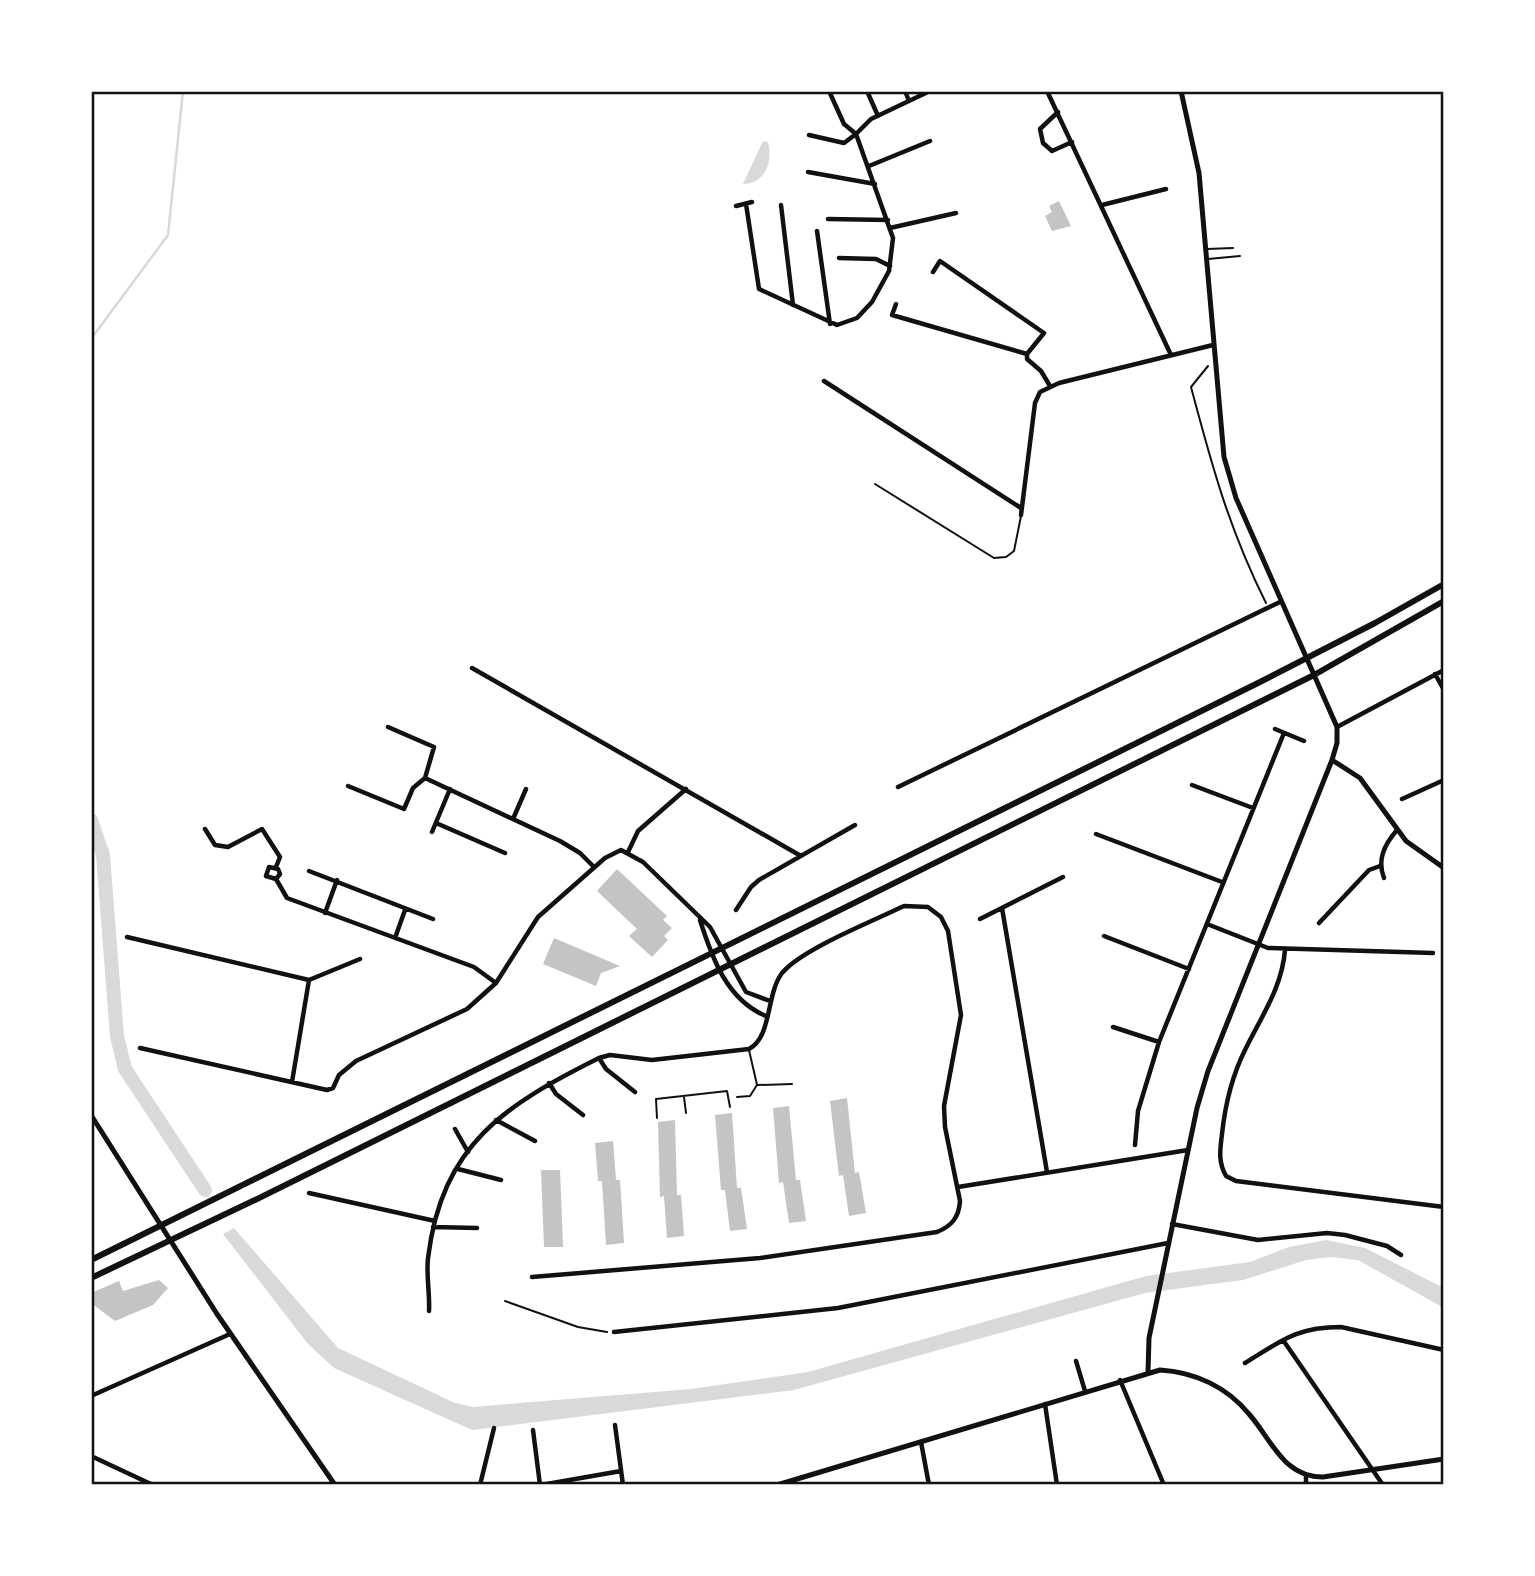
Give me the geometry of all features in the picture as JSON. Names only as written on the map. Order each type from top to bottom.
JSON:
[{"type":"main road","points":[[91,1260],[206,1206],[1306,659],[1444,584]]},
{"type":"main road","points":[[91,1278],[215,1220],[1314,675],[1444,601]]},
{"type":"street","points":[[736,206],[749,203],[759,289],[830,324],[844,324],[857,318],[872,302],[890,266],[894,250],[890,228],[856,134],[844,124],[829,91]]},
{"type":"street","points":[[867,91],[878,116]]},
{"type":"street","points":[[905,91],[909,101]]},
{"type":"street","points":[[809,135],[844,143],[878,116],[930,91]]},
{"type":"street","points":[[1047,91],[1171,355]]},
{"type":"street","points":[[1148,1371],[1149,1338],[1168,1243],[1208,1071],[1337,744],[1337,727],[1236,498],[1224,457],[1199,173],[1181,91]]},
{"type":"street","points":[[1058,112],[1040,129],[1043,143],[1052,151],[1072,142]]},
{"type":"street","points":[[869,166],[930,141]]},
{"type":"street","points":[[808,172],[875,184]]},
{"type":"street","points":[[1102,205],[1166,189]]},
{"type":"street","points":[[781,205],[793,305]]},
{"type":"street","points":[[890,228],[956,213]]},
{"type":"street","points":[[828,219],[888,220]]},
{"type":"street","points":[[817,231],[830,324]]},
{"type":"street","points":[[839,258],[876,259],[890,266]]},
{"type":"street","points":[[933,272],[940,261],[1044,332],[1027,354],[1027,359],[1041,371],[1050,386]]},
{"type":"street","points":[[896,304],[892,315],[1027,354]]},
{"type":"street","points":[[1021,515],[1035,402],[1040,392],[1050,386],[1213,345]]},
{"type":"street","points":[[824,381],[1021,508]]},
{"type":"street","points":[[898,787],[1280,602]]},
{"type":"street","points":[[472,667],[801,856]]},
{"type":"street","points":[[1337,727],[1444,670]]},
{"type":"street","points":[[1435,674],[1444,690]]},
{"type":"street","points":[[348,786],[404,809],[413,788],[425,778],[434,747],[388,727]]},
{"type":"street","points":[[1275,729],[1304,741]]},
{"type":"street","points":[[1135,1145],[1138,1111],[1159,1042],[1284,733]]},
{"type":"street","points":[[1332,760],[1360,778],[1397,830],[1419,852],[1444,868]]},
{"type":"street","points":[[425,778],[570,846],[594,867]]},
{"type":"street","points":[[1402,799],[1444,780]]},
{"type":"street","points":[[1192,785],[1253,808]]},
{"type":"street","points":[[432,832],[450,789]]},
{"type":"street","points":[[513,819],[526,789]]},
{"type":"street","points":[[628,852],[638,831],[686,789]]},
{"type":"street","points":[[436,823],[505,853]]},
{"type":"street","points":[[736,910],[751,887],[855,825]]},
{"type":"street","points":[[205,829],[215,845],[228,847],[262,829],[280,857],[276,867]]},
{"type":"street","points":[[1384,878],[1380,866],[1383,850],[1397,830]]},
{"type":"street","points":[[1096,834],[1222,883]]},
{"type":"street","points":[[140,1048],[292,1083],[327,1090],[333,1088],[339,1075],[356,1061],[467,1010],[496,983],[537,917],[614,852],[628,852],[682,898],[710,927],[746,992],[770,1001]]},
{"type":"street","points":[[1319,923],[1369,870],[1380,866]]},
{"type":"street","points":[[276,867],[269,867],[266,873],[270,879],[276,879]]},
{"type":"street","points":[[276,867],[280,874],[276,879]]},
{"type":"street","points":[[309,871],[433,919]]},
{"type":"street","points":[[980,919],[1063,877]]},
{"type":"street","points":[[276,879],[286,898],[474,967],[496,983]]},
{"type":"street","points":[[325,913],[337,880]]},
{"type":"street","points":[[429,1311],[428,1263],[435,1221],[457,1169],[468,1152],[514,1104],[549,1083],[610,1055],[652,1060],[749,1049],[760,1040],[775,984],[793,962],[883,916],[912,905],[928,907],[940,917],[948,930],[961,1015],[944,1106],[945,1127],[957,1187],[959,1211],[955,1220],[937,1232],[727,1262],[532,1277]]},
{"type":"street","points":[[1002,908],[1047,1172]]},
{"type":"street","points":[[395,938],[405,909]]},
{"type":"street","points":[[700,918],[736,998],[766,1016]]},
{"type":"street","points":[[1207,924],[1258,945],[1285,950],[1433,953]]},
{"type":"street","points":[[1104,936],[1189,969]]},
{"type":"street","points":[[127,937],[310,980],[360,959]]},
{"type":"street","points":[[1285,950],[1283,971],[1274,995],[1244,1053],[1227,1102],[1219,1154],[1226,1176],[1236,1181],[1444,1207]]},
{"type":"street","points":[[292,1083],[310,980]]},
{"type":"street","points":[[1113,1027],[1159,1042]]},
{"type":"street","points":[[599,1058],[606,1069],[635,1092]]},
{"type":"street","points":[[549,1083],[556,1094],[583,1115]]},
{"type":"street","points":[[91,1115],[164,1226],[230,1334],[335,1485]]},
{"type":"street","points":[[496,1120],[535,1141]]},
{"type":"street","points":[[454,1129],[468,1152]]},
{"type":"street","points":[[957,1187],[1188,1150]]},
{"type":"street","points":[[457,1169],[501,1180]]},
{"type":"street","points":[[309,1193],[435,1221]]},
{"type":"street","points":[[1172,1224],[1258,1240],[1327,1233],[1345,1235],[1387,1246],[1401,1255]]},
{"type":"street","points":[[433,1227],[477,1227]]},
{"type":"street","points":[[614,1332],[693,1326],[838,1308],[1168,1243]]},
{"type":"street","points":[[1245,1363],[1295,1332],[1341,1327],[1444,1350]]},
{"type":"street","points":[[91,1395],[230,1334]]},
{"type":"street","points":[[1283,1340],[1383,1485]]},
{"type":"street","points":[[1076,1361],[1084,1391]]},
{"type":"street","points":[[777,1485],[1148,1371],[1184,1372],[1218,1387],[1249,1414],[1286,1464],[1306,1476],[1323,1477],[1444,1458]]},
{"type":"street","points":[[1120,1380],[1164,1485]]},
{"type":"street","points":[[1045,1403],[1049,1414],[1057,1485]]},
{"type":"street","points":[[615,1425],[623,1485]]},
{"type":"street","points":[[480,1485],[494,1429]]},
{"type":"street","points":[[533,1430],[540,1485],[621,1471]]},
{"type":"street","points":[[921,1442],[929,1485]]},
{"type":"street","points":[[91,1456],[153,1485]]},
{"type":"street","points":[[808,1476],[809,1485]]},
{"type":"street","points":[[1306,1476],[1306,1485]]},
{"type":"lane","points":[[1207,249],[1233,248]]},
{"type":"lane","points":[[1208,259],[1240,256]]},
{"type":"lane","points":[[876,484],[994,558],[1009,556],[1016,548],[1021,515]]},
{"type":"lane","points":[[737,1097],[750,1096],[757,1085],[749,1049]]},
{"type":"lane","points":[[757,1085],[792,1084]]},
{"type":"path","points":[[1214,359],[1191,387],[1216,486],[1231,528],[1268,608]]},
{"type":"path","points":[[657,1118],[656,1099],[727,1091],[730,1107]]},
{"type":"path","points":[[684,1096],[686,1114]]},
{"type":"path","points":[[505,1300],[578,1327],[614,1332]]},
{"type":"shaded area","points":[[763,141],[768,142],[769,150],[766,170],[757,180],[743,184]]},
{"type":"shaded area","points":[[234,1228],[338,1348],[455,1403],[473,1407],[691,1389],[808,1372],[1146,1276],[1250,1262],[1289,1247],[1326,1240],[1365,1248],[1444,1288],[1444,1308],[1358,1260],[1331,1257],[1306,1260],[1243,1280],[1145,1293],[794,1390],[472,1430],[334,1368],[308,1344],[223,1234]]},
{"type":"building","points":[[1059,201],[1071,226],[1052,231],[1045,216],[1052,212],[1049,206]]},
{"type":"building","points":[[617,869],[667,916],[663,920],[672,928],[664,936],[668,940],[652,957],[629,936],[637,929],[597,891]]},
{"type":"building","points":[[554,938],[620,966],[601,973],[596,986],[543,964]]},
{"type":"building","points":[[847,1098],[855,1173],[859,1172],[866,1213],[849,1216],[843,1175],[839,1176],[830,1101]]},
{"type":"building","points":[[789,1106],[796,1180],[800,1180],[806,1221],[789,1223],[783,1182],[779,1183],[773,1108]]},
{"type":"building","points":[[732,1113],[737,1188],[741,1188],[747,1229],[730,1231],[725,1190],[721,1190],[715,1115]]},
{"type":"building","points":[[675,1120],[677,1195],[681,1195],[684,1236],[667,1238],[664,1196],[660,1197],[658,1122]]},
{"type":"building","points":[[613,1141],[616,1180],[620,1180],[624,1243],[606,1245],[602,1181],[598,1181],[595,1143]]},
{"type":"building","points":[[541,1170],[560,1170],[563,1247],[544,1247]]},
{"type":"building","points":[[159,1280],[168,1288],[153,1305],[115,1321],[91,1303],[91,1293],[119,1281],[123,1291]]},
{"type":"waterway","points":[[91,339],[168,235],[183,91]]},
{"type":"waterway","points":[[91,820],[103,855],[117,1036],[125,1069],[205,1190]]}]
